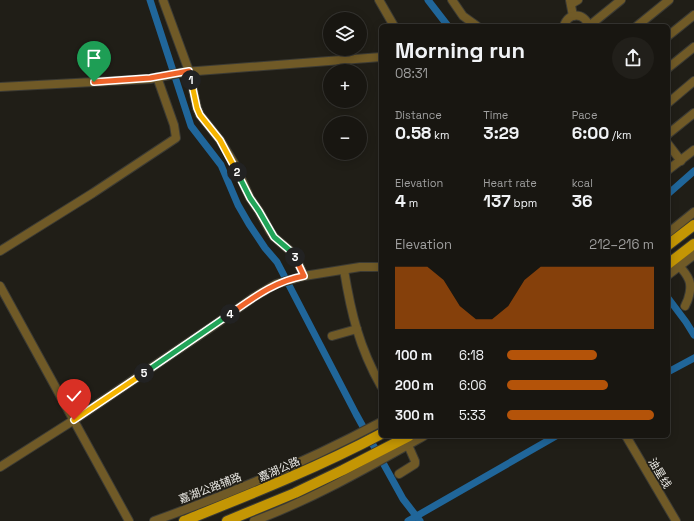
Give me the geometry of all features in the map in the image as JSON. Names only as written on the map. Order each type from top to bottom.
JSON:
[{"type":"main road","points":[[670,243],[694,225]]},
{"type":"main road","points":[[673,267],[694,244]]},
{"type":"main road","name":"嘉湖公路","points":[[184,521],[274,485],[379,435]]},
{"type":"main road","points":[[227,521],[296,493],[343,470],[367,462],[408,440]]},
{"type":"street","points":[[163,0],[200,115],[220,140],[234,163],[250,198],[274,237],[294,254],[302,276]]},
{"type":"street","points":[[379,0],[393,24]]},
{"type":"street","points":[[452,0],[463,16],[474,24]]},
{"type":"street","points":[[591,24],[621,0]]},
{"type":"street","points":[[639,24],[669,0]]},
{"type":"street","points":[[573,1],[573,16]]},
{"type":"street","points":[[670,34],[694,15]]},
{"type":"street","points":[[565,24],[566,20],[573,16],[582,16],[588,24]]},
{"type":"street","points":[[670,66],[694,47]]},
{"type":"street","points":[[0,88],[160,77],[186,72],[379,57]]},
{"type":"street","points":[[0,251],[93,193],[176,138],[174,125],[160,77]]},
{"type":"street","points":[[670,101],[694,81]]},
{"type":"street","points":[[670,132],[694,113]]},
{"type":"street","points":[[670,146],[681,160]]},
{"type":"street","points":[[670,168],[694,150]]},
{"type":"street","points":[[670,231],[694,212]]},
{"type":"street","points":[[685,306],[688,300],[689,280],[673,267],[694,255]]},
{"type":"street","points":[[0,467],[74,420],[254,297],[276,284],[302,276],[360,267],[379,267]]},
{"type":"street","points":[[344,270],[351,312],[369,364],[379,382]]},
{"type":"street","points":[[0,286],[129,521]]},
{"type":"street","points":[[332,336],[357,329]]},
{"type":"street","name":"嘉湖公路辅路","points":[[154,521],[249,484],[352,437],[378,423]]},
{"type":"street","name":"油星线","points":[[627,438],[676,521]]},
{"type":"street","points":[[399,474],[415,464],[408,440]]},
{"type":"street","points":[[254,521],[293,504],[367,462]]},
{"type":"waterway","points":[[150,0],[191,126],[221,165],[238,205],[265,248],[277,262],[356,414],[403,499],[420,521]]},
{"type":"waterway","points":[[428,0],[446,24]]},
{"type":"waterway","points":[[670,192],[694,171]]},
{"type":"waterway","points":[[670,301],[694,335]]},
{"type":"waterway","points":[[670,371],[694,358]]},
{"type":"waterway","points":[[408,521],[553,438]]},
{"type":"route","points":[[74,420],[254,297],[276,284],[304,276],[294,254],[274,237],[250,198],[234,163],[220,140],[200,115],[197,108],[189,71],[150,78],[94,82]]}]
